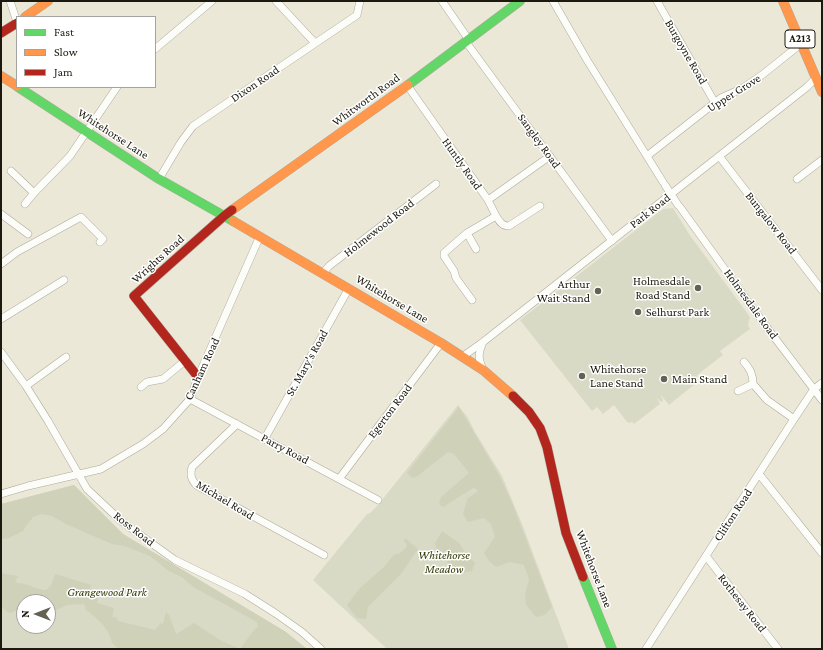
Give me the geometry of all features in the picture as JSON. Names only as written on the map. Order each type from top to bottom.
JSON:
[{"type":"main road","points":[[26,16],[48,1]]},
{"type":"main road","name":"Whitworth Road","points":[[224,216],[467,41],[520,1]]},
{"type":"main road","name":"A213","points":[[783,1],[819,76],[822,92]]},
{"type":"main road","points":[[1,34],[16,23]]},
{"type":"main road","name":"Whitehorse Lane","points":[[1,76],[16,86]]},
{"type":"main road","name":"Whitehorse Lane","points":[[20,88],[159,178],[442,343],[483,370],[519,401],[540,428],[547,447],[566,533],[612,649]]},
{"type":"main road","name":"Wrights Road","points":[[198,377],[134,296],[224,216]]},
{"type":"street","points":[[10,1],[16,19]]},
{"type":"street","points":[[156,49],[212,1]]},
{"type":"street","points":[[276,1],[315,43]]},
{"type":"street","name":"Dixon Road","points":[[159,178],[181,142],[193,126],[357,15],[360,1]]},
{"type":"street","name":"Sangley Road","points":[[442,1],[467,41],[612,241]]},
{"type":"street","name":"Holmesdale Road","points":[[553,1],[587,60],[679,206],[822,400]]},
{"type":"street","name":"Burgoyne Road","points":[[657,1],[715,103]]},
{"type":"street","name":"Upper Grove","points":[[648,156],[715,103],[725,96],[743,88],[762,75],[802,43]]},
{"type":"street","name":"Park Road","points":[[462,356],[483,342],[612,241],[819,76]]},
{"type":"street","name":"Huntly Road","points":[[406,85],[488,200],[550,156]]},
{"type":"street","points":[[25,204],[70,156],[116,88]]},
{"type":"street","name":"Bungalow Road","points":[[720,156],[822,290]]},
{"type":"street","points":[[798,179],[822,160]]},
{"type":"street","points":[[11,171],[34,193]]},
{"type":"street","name":"Holmewood Road","points":[[323,273],[329,266],[436,184]]},
{"type":"street","points":[[488,200],[501,224],[505,226],[509,226],[540,206]]},
{"type":"street","points":[[1,214],[28,234]]},
{"type":"street","points":[[472,300],[456,278],[454,271],[444,256],[444,253],[467,233],[496,216]]},
{"type":"street","points":[[1,264],[17,252],[81,217],[103,239],[100,242]]},
{"type":"street","points":[[467,233],[476,249]]},
{"type":"street","name":"Canham Road","points":[[1,494],[28,486],[101,469],[143,444],[163,429],[190,399],[198,377],[260,236]]},
{"type":"street","points":[[1,319],[64,280]]},
{"type":"street","name":"St. Mary's Road","points":[[265,438],[349,288]]},
{"type":"street","points":[[483,342],[479,352],[479,360],[483,370]]},
{"type":"street","name":"Egerton Road","points":[[339,478],[442,343]]},
{"type":"street","name":"Ross Road","points":[[1,352],[26,386],[87,489],[120,520],[175,560],[245,594],[302,632],[321,649]]},
{"type":"street","points":[[26,386],[66,357]]},
{"type":"street","points":[[141,387],[147,382],[163,378],[186,360]]},
{"type":"street","points":[[744,362],[753,376],[753,384],[767,400],[794,419]]},
{"type":"street","name":"Clifton Road","points":[[646,649],[794,419],[814,389],[822,383]]},
{"type":"street","points":[[738,391],[753,384]]},
{"type":"street","name":"Parry Road","points":[[190,399],[378,500]]},
{"type":"street","name":"Michael Road","points":[[237,424],[192,467],[190,474],[192,480],[196,485],[324,555]]},
{"type":"street","points":[[759,474],[822,553]]},
{"type":"street","name":"Rothesay Road","points":[[706,556],[778,649]]},
{"type":"green space","name":"Selhurst Park","points":[[673,208],[689,234],[750,317],[748,325],[750,329],[720,351],[723,355],[697,375],[696,383],[669,405],[661,395],[663,400],[662,402],[657,398],[660,404],[634,424],[632,422],[627,422],[614,405],[603,414],[597,407],[592,411],[520,320],[663,209]]},
{"type":"green space","name":"Whitehorse Meadow","points":[[458,405],[468,418],[502,476],[522,524],[569,649],[387,649],[313,580],[367,514],[378,505]]},
{"type":"green space","points":[[459,407],[500,477],[512,503],[552,607],[545,615],[536,617],[526,605],[525,594],[529,579],[524,565],[510,562],[496,567],[489,561],[484,553],[495,537],[491,524],[484,518],[468,522],[463,514],[468,498],[477,492],[477,489],[473,488],[443,507],[439,504],[441,497],[469,473],[454,454],[448,452],[416,477],[412,478],[407,473]]},
{"type":"green space","name":"Grangewood Park","points":[[74,485],[123,534],[286,632],[307,649],[1,649],[1,504]]},
{"type":"green space","points":[[74,485],[123,534],[286,632],[307,649],[240,649],[258,627],[257,622],[195,588],[183,578],[169,571],[150,556],[124,546],[112,544],[66,524],[52,516],[42,514],[33,517],[23,531],[9,538],[1,539],[1,504]]},
{"type":"green space","points":[[442,531],[459,543],[467,555],[475,563],[472,571],[461,573],[438,555],[435,543]]},
{"type":"green space","points":[[405,538],[418,549],[401,574],[368,607],[366,619],[357,618],[347,605],[360,588],[383,568],[394,555],[400,553],[406,548],[407,544],[404,541]]},
{"type":"green space","points":[[1,573],[18,576],[15,582],[43,590],[49,588],[55,574],[91,585],[89,594],[99,594],[97,603],[114,608],[112,617],[116,617],[118,621],[155,630],[161,623],[163,624],[166,612],[169,615],[176,634],[194,623],[220,640],[240,649],[120,649],[113,644],[103,625],[85,609],[85,605],[67,605],[56,610],[56,594],[16,594],[16,610],[10,613],[1,606]]},
{"type":"traffic: fast","points":[[408,85],[520,1]]},
{"type":"traffic: fast","points":[[20,88],[159,179],[233,221]]},
{"type":"traffic: fast","points":[[583,577],[612,649]]},
{"type":"traffic: slow","points":[[26,16],[48,1]]},
{"type":"traffic: slow","points":[[783,1],[822,92]]},
{"type":"traffic: slow","points":[[1,76],[16,85]]},
{"type":"traffic: slow","points":[[232,210],[408,85]]},
{"type":"traffic: slow","points":[[233,221],[441,343],[483,370],[513,396]]},
{"type":"traffic: jam","points":[[1,33],[16,24]]},
{"type":"traffic: jam","points":[[198,377],[134,296],[232,210]]},
{"type":"traffic: jam","points":[[513,396],[529,412],[540,428],[547,447],[566,533],[583,577]]},
{"type":"place","name":"Holmesdale Road Stand","points":[[698,288]]},
{"type":"place","name":"Arthur Wait Stand","points":[[598,291]]},
{"type":"place","name":"Selhurst Park","points":[[638,312]]},
{"type":"place","name":"Whitehorse Lane Stand","points":[[582,376]]},
{"type":"place","name":"Main Stand","points":[[664,379]]}]
